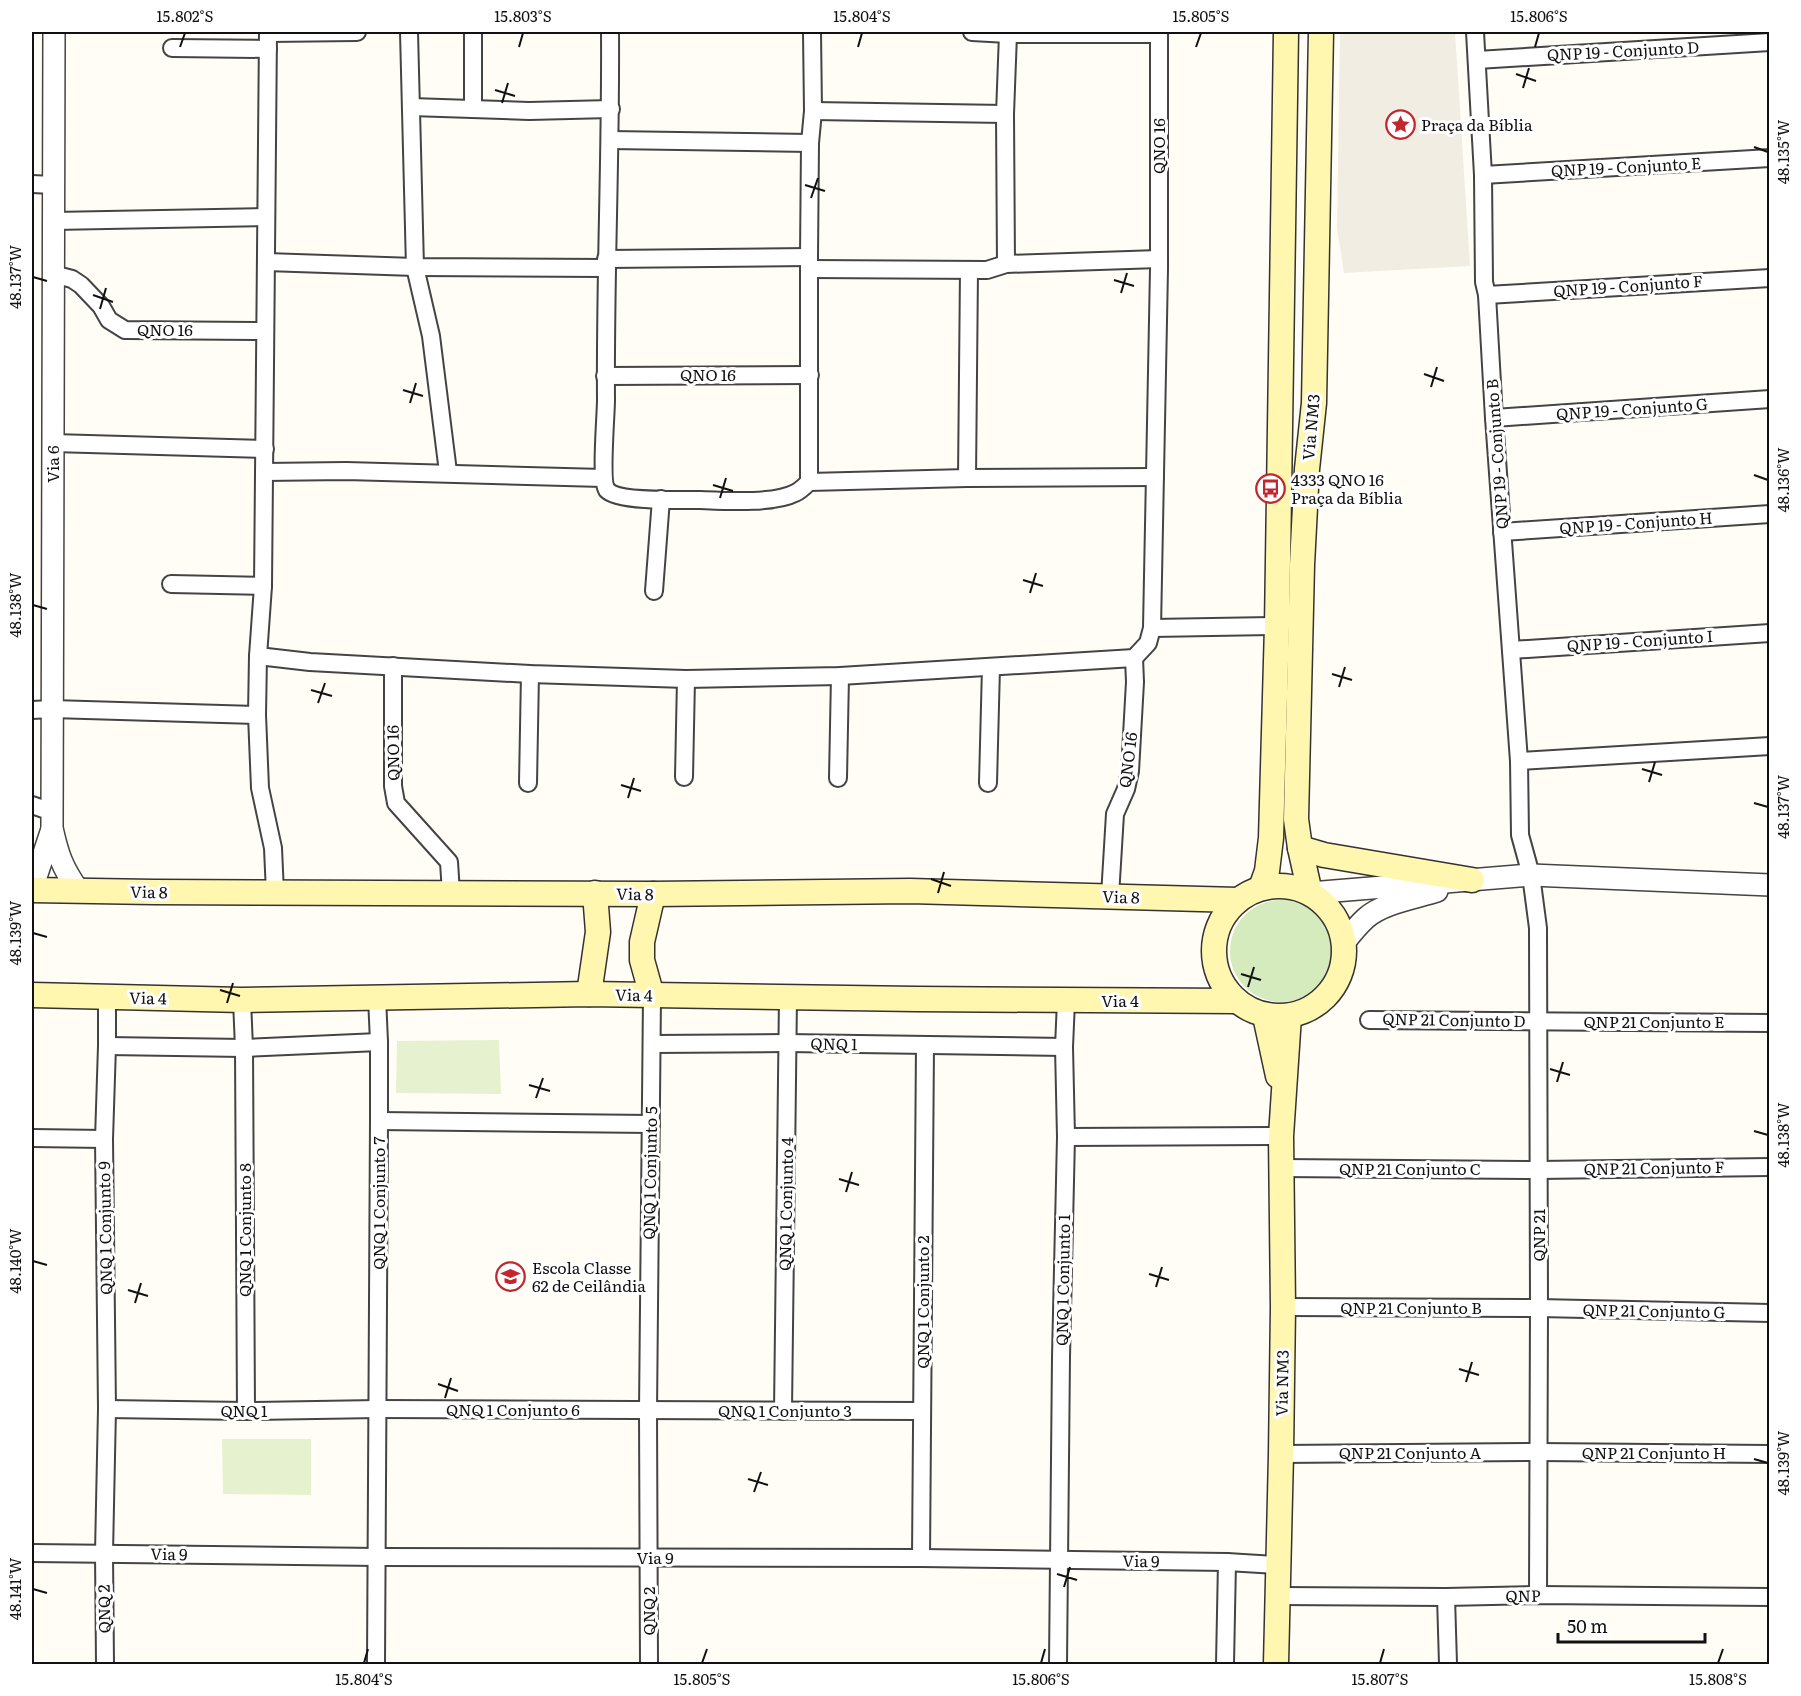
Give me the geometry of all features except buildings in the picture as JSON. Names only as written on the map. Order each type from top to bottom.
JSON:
[{"type":"main road","name":"Via NM3","points":[[1261,888],[1267,871],[1271,838],[1277,626],[1286,32]]},
{"type":"main road","name":"Via NM3","points":[[1310,893],[1296,819],[1302,565],[1307,469],[1314,403],[1322,32]]},
{"type":"main road","points":[[1300,848],[1324,855],[1472,880]]},
{"type":"main road","points":[[1278,885],[1294,887],[1310,893],[1333,913],[1340,926],[1344,962],[1338,981],[1326,998],[1309,1010],[1289,1017],[1265,1016],[1245,1008],[1224,986],[1216,969],[1214,950],[1217,931],[1225,914],[1238,900],[1261,888],[1278,885]]},
{"type":"main road","name":"Via 8","points":[[32,890],[653,894],[910,891],[1238,900]]},
{"type":"main road","points":[[589,994],[598,932],[595,893]]},
{"type":"main road","points":[[652,996],[642,960],[642,942],[653,894]]},
{"type":"main road","name":"Via 4","points":[[32,995],[242,1000],[589,994],[1066,1001],[1236,1001]]},
{"type":"main road","name":"Via NM3","points":[[1265,1016],[1284,1102]]},
{"type":"main road","name":"Via NM3","points":[[1276,1665],[1283,1307],[1281,1136],[1289,1017]]},
{"type":"street","name":"Via 6","points":[[54,32],[53,443],[42,710],[52,820],[58,856],[78,890]]},
{"type":"street","points":[[172,48],[357,32]]},
{"type":"street","points":[[409,32],[415,267],[431,336],[448,472]]},
{"type":"street","points":[[473,32],[473,109]]},
{"type":"street","points":[[610,32],[611,109],[603,478],[606,489],[616,496],[637,499],[720,501],[779,499],[795,493],[809,482],[1155,477]]},
{"type":"street","points":[[809,482],[812,32]]},
{"type":"street","name":"QNO 16","points":[[972,32],[1008,34],[1159,33],[1159,259],[1152,628],[1148,643],[1134,658],[1135,682],[1130,771],[1126,789],[1115,814],[1110,896]]},
{"type":"street","name":"QNP 19 - Conjunto B","points":[[1475,32],[1483,175],[1484,282],[1487,295],[1519,761],[1520,835],[1531,875]]},
{"type":"street","points":[[1006,264],[1005,114],[1008,34]]},
{"type":"street","points":[[268,38],[264,331],[265,449],[257,715],[260,788],[273,848],[275,893]]},
{"type":"street","name":"QNP 19 - Conjunto D","points":[[1477,60],[1770,42]]},
{"type":"street","points":[[411,107],[529,111],[611,109]]},
{"type":"street","points":[[813,111],[1005,114]]},
{"type":"street","points":[[610,141],[810,143]]},
{"type":"street","name":"QNP 19 - Conjunto E","points":[[1483,175],[1770,158]]},
{"type":"street","points":[[32,184],[53,184]]},
{"type":"street","points":[[53,221],[266,217]]},
{"type":"street","points":[[266,262],[415,267],[606,263],[809,263],[987,270],[1006,264],[1159,259]]},
{"type":"street","points":[[967,478],[969,270]]},
{"type":"street","name":"QNO 16","points":[[53,274],[72,279],[81,285],[101,306],[109,320],[125,330],[264,331]]},
{"type":"street","name":"QNP 19 - Conjunto F","points":[[1487,295],[1770,278]]},
{"type":"street","name":"QNO 16","points":[[606,376],[810,375]]},
{"type":"street","name":"QNP 19 - Conjunto G","points":[[1494,418],[1770,399]]},
{"type":"street","points":[[53,443],[265,449]]},
{"type":"street","points":[[264,472],[448,472],[603,478]]},
{"type":"street","points":[[654,591],[661,499]]},
{"type":"street","name":"QNP 19 - Conjunto H","points":[[1502,532],[1770,514]]},
{"type":"street","points":[[171,584],[262,586]]},
{"type":"street","points":[[1152,628],[1277,626]]},
{"type":"street","name":"QNP 19 - Conjunto I","points":[[1510,650],[1770,633]]},
{"type":"street","points":[[258,656],[310,662],[530,674],[686,679],[840,676],[1134,658]]},
{"type":"street","name":"QNO 16","points":[[393,666],[393,786],[396,803],[449,862],[451,893]]},
{"type":"street","points":[[988,783],[991,667]]},
{"type":"street","points":[[528,783],[530,674]]},
{"type":"street","points":[[838,778],[840,676]]},
{"type":"street","points":[[684,777],[686,679]]},
{"type":"street","points":[[42,710],[257,715]]},
{"type":"street","points":[[1519,761],[1770,746]]},
{"type":"street","points":[[32,805],[52,820],[37,874],[32,880]]},
{"type":"street","points":[[1310,893],[1531,875],[1770,885]]},
{"type":"street","name":"QNP 21","points":[[1531,875],[1538,928],[1539,1021],[1538,1595]]},
{"type":"street","points":[[1343,944],[1364,919],[1384,907],[1472,880]]},
{"type":"street","points":[[652,996],[653,1044]]},
{"type":"street","name":"QNQ 1 Conjunto 7","points":[[377,997],[379,1041],[378,1409]]},
{"type":"street","name":"QNQ 1 Conjunto 4","points":[[783,1411],[788,997]]},
{"type":"street","points":[[107,998],[107,1046],[244,1048],[379,1041]]},
{"type":"street","points":[[242,1000],[244,1048]]},
{"type":"street","name":"QNQ 1 Conjunto 1","points":[[1060,1560],[1066,1001]]},
{"type":"street","name":"QNP 21 Conjunto D","points":[[1369,1020],[1539,1021]]},
{"type":"street","name":"QNP 21 Conjunto E","points":[[1539,1021],[1770,1023]]},
{"type":"street","name":"QNQ 1","points":[[653,1044],[788,1043],[1064,1047]]},
{"type":"street","name":"QNQ 1 Conjunto 5","points":[[648,1411],[653,1044]]},
{"type":"street","name":"QNQ 1 Conjunto 2","points":[[921,1558],[924,1045]]},
{"type":"street","name":"QNQ 1 Conjunto 9","points":[[107,1046],[104,1140],[107,1409]]},
{"type":"street","name":"QNQ 1 Conjunto 8","points":[[244,1048],[246,1411]]},
{"type":"street","points":[[379,1121],[651,1124]]},
{"type":"street","points":[[1066,1137],[1281,1136]]},
{"type":"street","points":[[32,1138],[104,1140]]},
{"type":"street","name":"QNP 21 Conjunto F","points":[[1539,1170],[1770,1167]]},
{"type":"street","name":"QNP 21 Conjunto C","points":[[1281,1168],[1539,1170]]},
{"type":"street","name":"QNP 21 Conjunto B","points":[[1283,1307],[1539,1308]]},
{"type":"street","name":"QNP 21 Conjunto G","points":[[1539,1308],[1770,1313]]},
{"type":"street","points":[[104,1553],[107,1409]]},
{"type":"street","name":"QNQ 1","points":[[107,1409],[246,1411],[378,1409]]},
{"type":"street","points":[[376,1665],[378,1409]]},
{"type":"street","name":"QNQ 1 Conjunto 6","points":[[378,1409],[648,1411]]},
{"type":"street","points":[[648,1411],[649,1558]]},
{"type":"street","name":"QNQ 1 Conjunto 3","points":[[648,1411],[922,1411]]},
{"type":"street","name":"QNP 21 Conjunto A","points":[[1281,1454],[1539,1452]]},
{"type":"street","name":"QNP 21 Conjunto H","points":[[1539,1452],[1770,1454]]},
{"type":"street","name":"Via 9","points":[[32,1553],[378,1557],[921,1558],[1278,1564]]},
{"type":"street","name":"QNQ 2","points":[[104,1553],[105,1665]]},
{"type":"street","name":"QNQ 2","points":[[649,1558],[649,1665]]},
{"type":"street","points":[[1058,1665],[1060,1560]]},
{"type":"street","points":[[1225,1665],[1227,1562]]},
{"type":"street","name":"QNP","points":[[1277,1596],[1770,1597]]},
{"type":"street","points":[[1446,1597],[1448,1665]]},
{"type":"green space","points":[[1281,900],[1300,904],[1317,915],[1328,932],[1332,951],[1328,970],[1317,987],[1300,998],[1281,1002],[1262,998],[1245,987],[1234,970],[1230,951],[1234,932],[1245,915],[1262,904]]},
{"type":"green space","points":[[499,1040],[501,1094],[396,1093],[397,1041]]},
{"type":"green space","points":[[222,1439],[311,1439],[311,1495],[223,1494]]},
{"type":"shaded area","name":"Praça da Bíblia","points":[[1340,32],[1455,32],[1470,266],[1344,273],[1337,228]]},
{"type":"place","name":"Praça da Bíblia","points":[[1400,125]]},
{"type":"place","name":"4333 QNO 16 Praça da Bíblia","points":[[1270,489]]},
{"type":"place","name":"Escola Classe 62 de Ceilândia","points":[[511,1277]]}]
